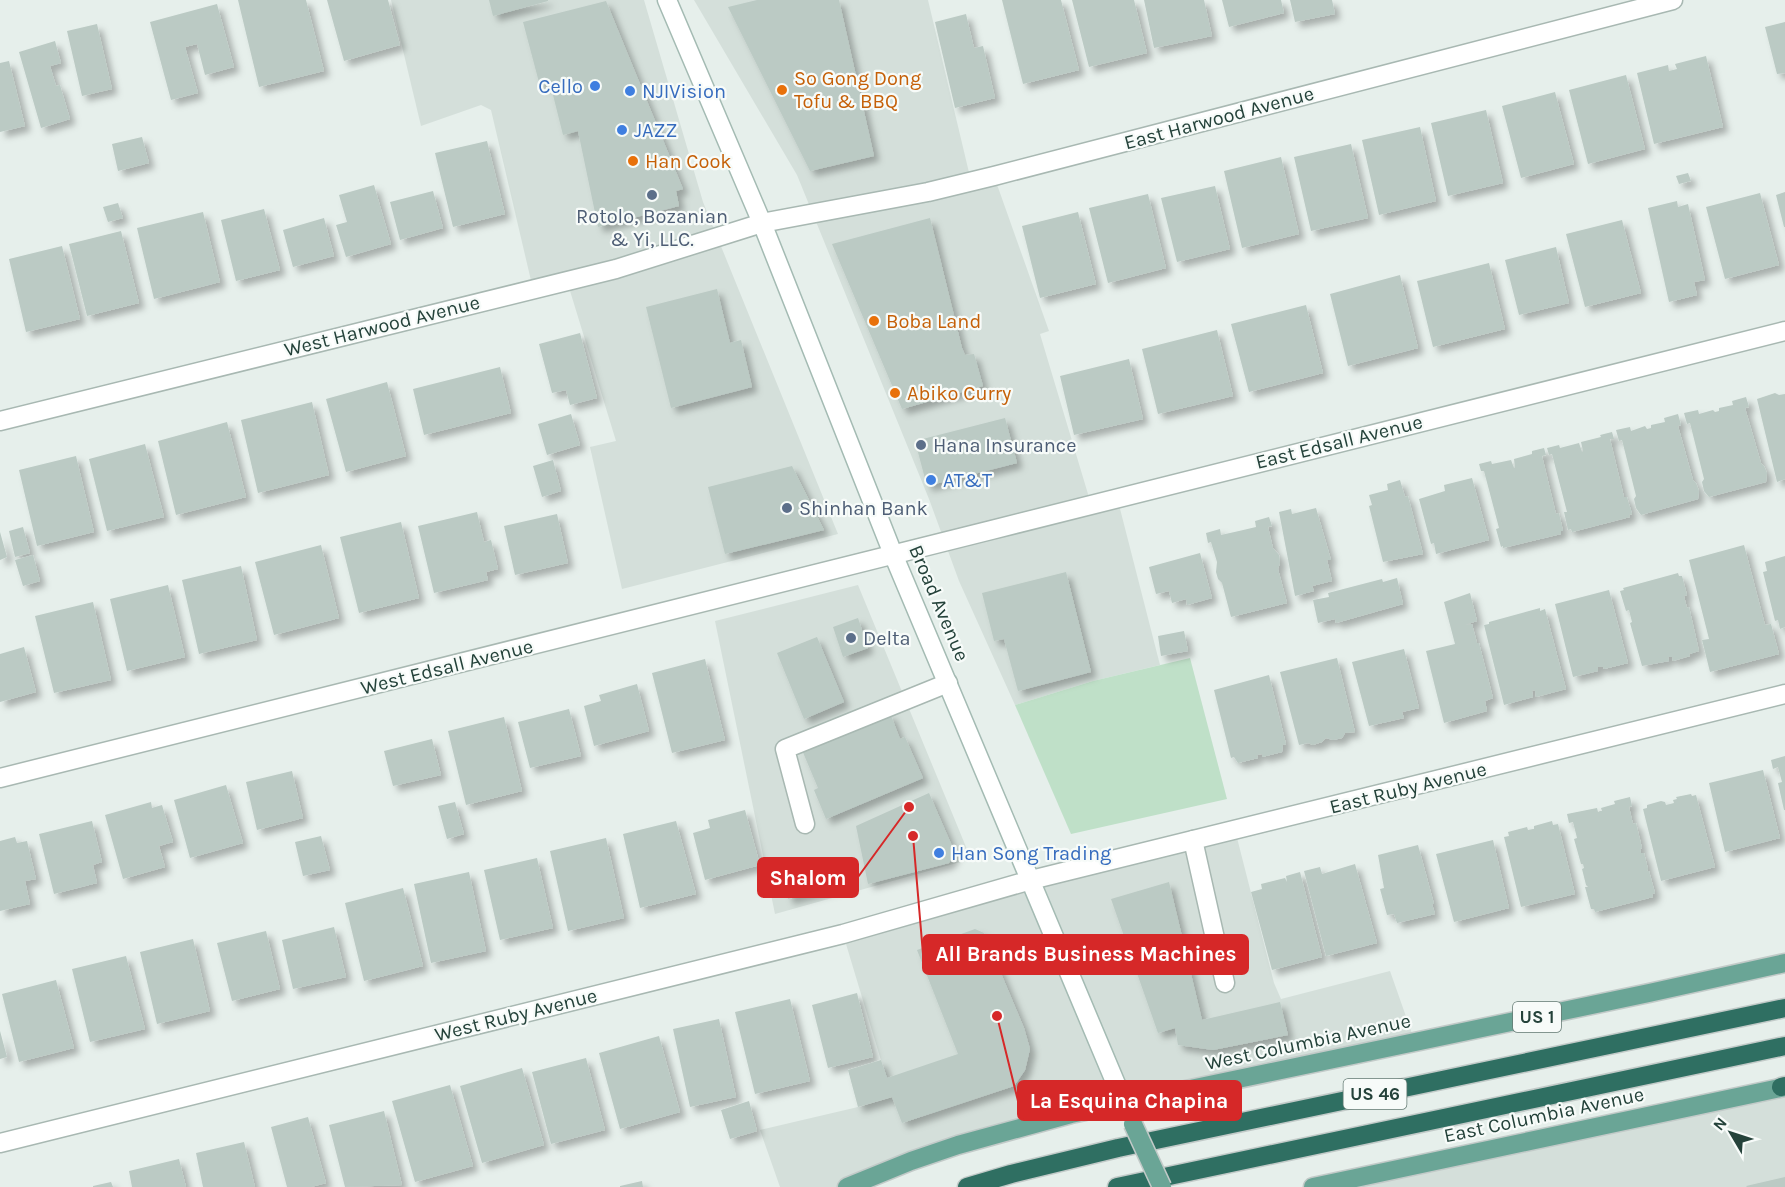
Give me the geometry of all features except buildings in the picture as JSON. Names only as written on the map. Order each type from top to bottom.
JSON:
[{"type":"highway","name":"US 46","points":[[967,1187],[1108,1150],[1785,1008]]},
{"type":"highway","name":"US 46","points":[[1117,1187],[1785,1046]]},
{"type":"main road","name":"West Columbia Avenue","points":[[848,1187],[911,1161],[978,1139],[1061,1116],[1785,963]]},
{"type":"main road","name":"East Columbia Avenue","points":[[1313,1187],[1784,1087]]},
{"type":"main road","name":"Broad Avenue","points":[[1124,1103],[1162,1187]]},
{"type":"street","name":"Broad Avenue","points":[[667,0],[762,223],[893,554],[1124,1103]]},
{"type":"street","name":"East Harwood Avenue","points":[[762,223],[928,192],[994,176],[1673,0]]},
{"type":"street","name":"West Harwood Avenue","points":[[0,421],[616,269],[762,223]]},
{"type":"street","name":"East Edsall Avenue","points":[[893,554],[1785,331]]},
{"type":"street","name":"West Edsall Avenue","points":[[0,778],[675,611],[893,554]]},
{"type":"street","points":[[805,824],[785,749],[948,682]]},
{"type":"street","name":"East Ruby Avenue","points":[[1031,880],[1785,694]]},
{"type":"street","points":[[1193,840],[1225,983]]},
{"type":"street","name":"West Ruby Avenue","points":[[0,1143],[843,934],[1031,880]]},
{"type":"shaded area","points":[[391,0],[644,0],[703,202],[838,534],[622,589],[590,447],[616,441],[567,281],[533,289],[491,110],[481,105],[421,126]]},
{"type":"shaded area","points":[[694,0],[928,0],[971,181],[994,176],[1049,331],[1040,334],[1091,504],[1117,497],[1160,665],[1093,681],[1015,705],[959,581],[929,499],[797,175]]},
{"type":"shaded area","points":[[858,585],[971,859],[775,914],[715,621]]},
{"type":"shaded area","points":[[1235,830],[1274,983],[1281,999],[1390,971],[1415,1042],[1071,1114],[847,1187],[780,1187],[760,1130],[892,1097],[843,934]]},
{"type":"shaded area","points":[[1785,1087],[1785,1187],[1313,1187]]},
{"type":"green space","points":[[1190,658],[1227,799],[1071,834],[1015,705],[1093,681]]},
{"type":"place","name":"Cello","points":[[595,86]]},
{"type":"place","name":"So Gong Dong Tofu & BBQ","points":[[782,90]]},
{"type":"place","name":"NJIVision","points":[[630,91]]},
{"type":"place","name":"JAZZ","points":[[622,130]]},
{"type":"place","name":"Han Cook","points":[[633,161]]},
{"type":"place","name":"Rotolo, Bozanian & Yi, LLC.","points":[[652,195]]},
{"type":"place","name":"Boba Land","points":[[874,321]]},
{"type":"place","name":"Abiko Curry","points":[[895,393]]},
{"type":"place","name":"Hana Insurance","points":[[921,445]]},
{"type":"place","name":"AT&T","points":[[931,480]]},
{"type":"place","name":"Shinhan Bank","points":[[787,508]]},
{"type":"place","name":"Delta","points":[[851,638]]},
{"type":"place","name":"Shalom","points":[[909,807]]},
{"type":"place","name":"All Brands Business Machines","points":[[913,836]]},
{"type":"place","name":"Han Song Trading","points":[[939,853]]},
{"type":"place","name":"La Esquina Chapina","points":[[997,1016]]}]
